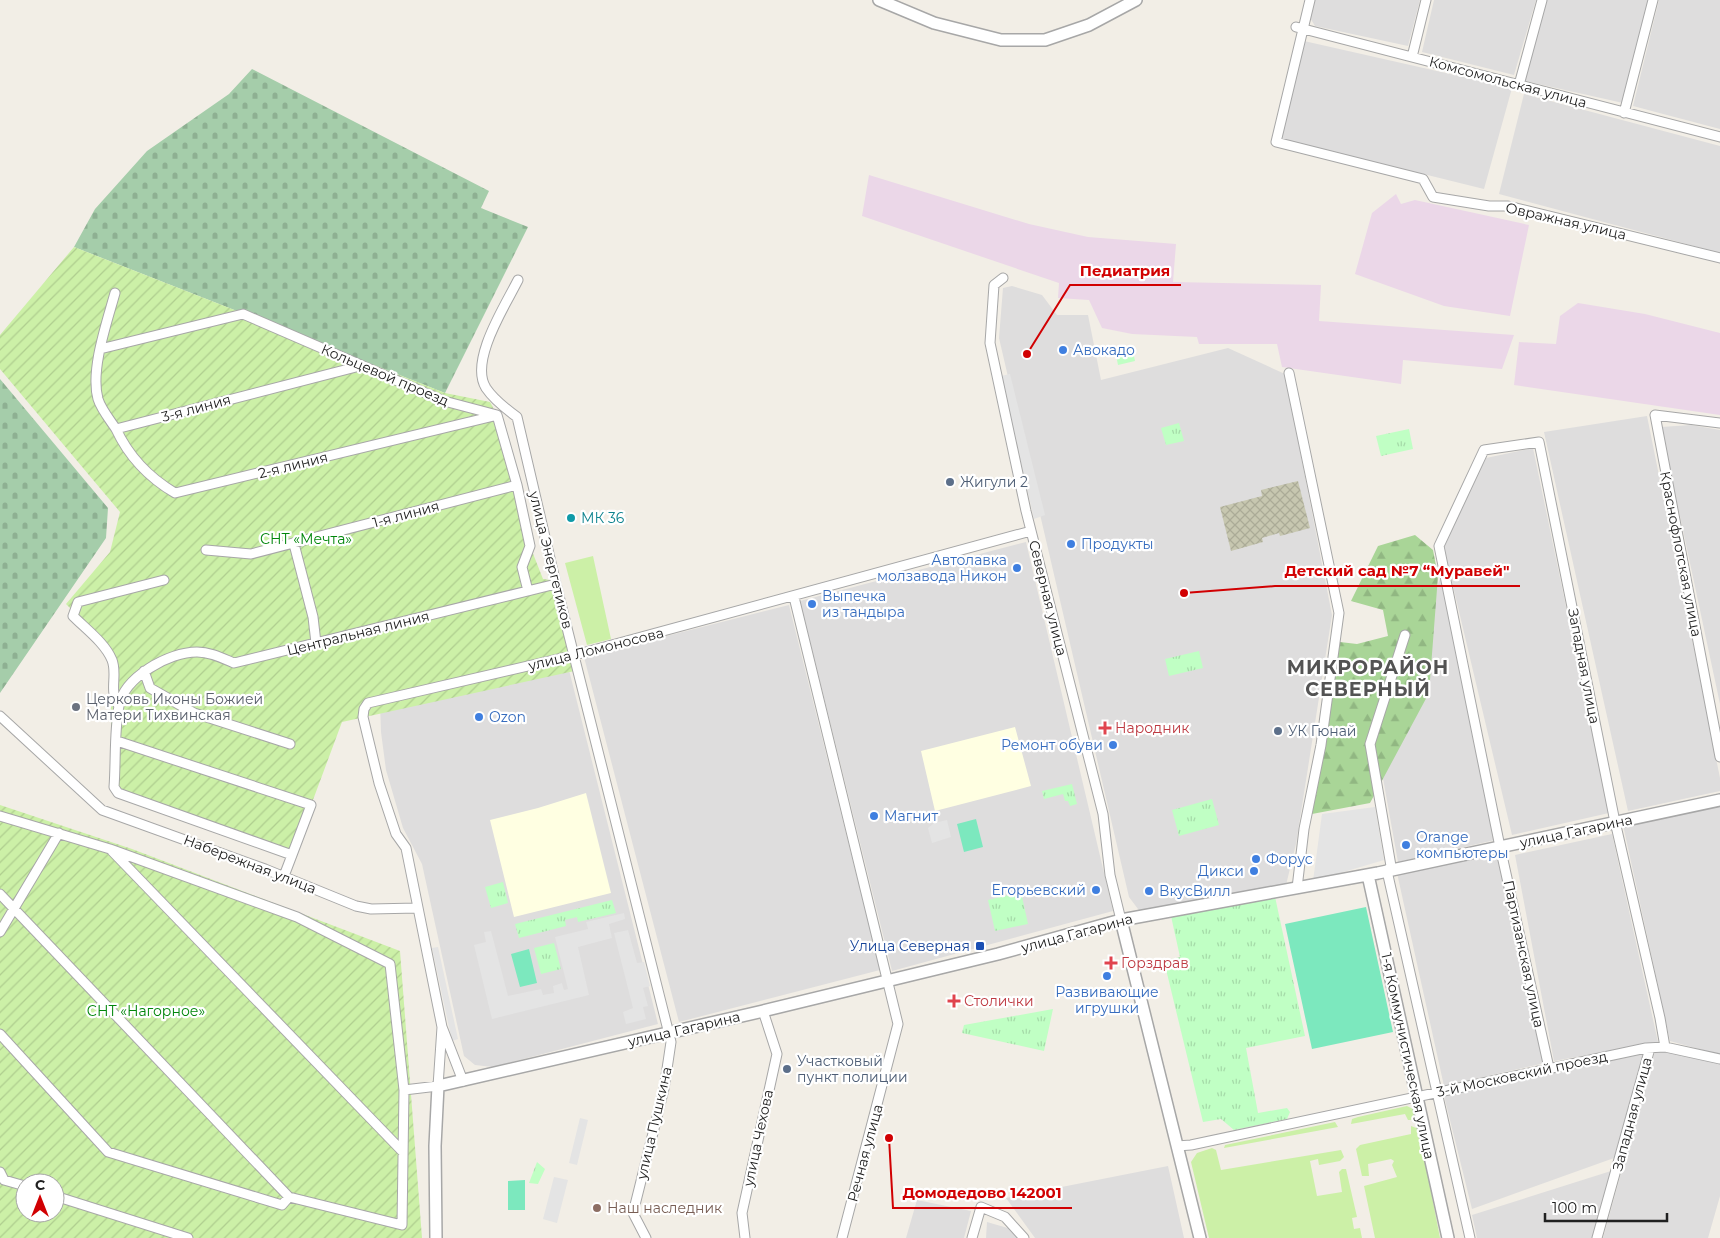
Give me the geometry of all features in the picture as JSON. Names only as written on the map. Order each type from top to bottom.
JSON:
[{"type":"street","points":[[878,0],[934,23],[1001,40],[1045,40],[1089,25],[1136,0]]},
{"type":"street","points":[[1300,28],[1310,0]]},
{"type":"street","points":[[1412,57],[1426,0]]},
{"type":"street","points":[[1519,85],[1542,0]]},
{"type":"street","points":[[1624,113],[1653,0]]},
{"type":"street","name":"Комсомольская улица","points":[[1300,28],[1624,113],[1720,136]]},
{"type":"street","name":"Овражная улица","points":[[1300,28],[1276,142],[1423,179],[1433,196],[1489,206],[1508,206],[1720,258]]},
{"type":"street","name":"Северная улица","points":[[1002,278],[994,285],[990,343],[1032,531],[1103,814],[1110,875],[1121,920]]},
{"type":"street","name":"улица Энергетиков","points":[[518,280],[482,354],[480,372],[486,387],[502,406],[518,417],[556,584],[669,1033]]},
{"type":"street","points":[[115,293],[100,349],[96,389],[98,401],[116,429]]},
{"type":"street","name":"Кольцевой проезд","points":[[100,349],[243,314],[444,401],[497,415]]},
{"type":"street","name":"3-я линия","points":[[116,429],[360,366]]},
{"type":"street","points":[[1289,372],[1339,613],[1321,745],[1304,829],[1297,888]]},
{"type":"street","points":[[497,415],[517,485],[530,546],[522,567],[528,591]]},
{"type":"street","name":"2-я линия","points":[[116,429],[125,448],[137,463],[150,476],[175,493],[497,415]]},
{"type":"street","name":"Краснофлотская улица","points":[[1720,424],[1654,415],[1720,757]]},
{"type":"street","name":"Западная улица","points":[[1439,546],[1484,450],[1539,442],[1615,822],[1665,1046]]},
{"type":"street","name":"1-я линия","points":[[206,550],[251,554],[517,485]]},
{"type":"street","name":"улица Ломоносова","points":[[417,908],[406,848],[396,834],[388,815],[369,744],[364,709],[368,702],[575,655],[1032,531]]},
{"type":"street","points":[[294,544],[313,617],[316,643]]},
{"type":"street","name":"Партизанская улица","points":[[1439,546],[1500,847],[1548,1068]]},
{"type":"street","points":[[164,580],[78,602],[73,616],[105,649],[113,662],[114,700],[119,706],[114,787],[118,793],[292,856]]},
{"type":"street","name":"Центральная линия","points":[[119,706],[124,692],[144,671],[162,662],[196,652],[213,654],[234,663],[556,584]]},
{"type":"street","name":"Речная улица","points":[[794,597],[889,980],[898,1029],[842,1238]]},
{"type":"street","points":[[1405,635],[1370,744],[1390,866],[1387,871],[1436,1092],[1452,1151],[1470,1238]]},
{"type":"street","points":[[144,671],[150,688],[194,713],[290,744]]},
{"type":"street","name":"Набережная улица","points":[[0,716],[102,810],[284,876],[364,908],[417,908]]},
{"type":"street","points":[[117,741],[311,805],[284,876]]},
{"type":"street","name":"улица Гагарина","points":[[438,1086],[763,1011],[998,954],[1121,920],[1368,875],[1720,800]]},
{"type":"street","points":[[0,816],[110,849],[298,917],[390,964],[404,1090],[402,1225],[289,1197],[0,894]]},
{"type":"street","points":[[0,932],[59,833]]},
{"type":"street","points":[[110,849],[403,1152]]},
{"type":"street","name":"1-я Коммунистическая улица","points":[[1368,875],[1448,1238]]},
{"type":"street","points":[[417,908],[442,1027],[463,1081]]},
{"type":"street","points":[[1121,920],[1200,1238]]},
{"type":"street","name":"улица Чехова","points":[[744,1238],[742,1213],[777,1054],[763,1011]]},
{"type":"street","points":[[436,1238],[435,1146],[442,1027]]},
{"type":"street","name":"улица Пушкина","points":[[646,1238],[633,1213],[664,1090],[671,1042],[669,1033]]},
{"type":"street","points":[[0,1034],[108,1152],[282,1205],[289,1197]]},
{"type":"street","name":"3-й Московский проезд","points":[[1177,1146],[1191,1145],[1548,1068],[1650,1048],[1665,1046],[1720,1059]]},
{"type":"street","name":"Западная улица","points":[[1597,1238],[1650,1048]]},
{"type":"street","points":[[439,1061],[447,1056],[456,1059]]},
{"type":"street","points":[[404,1090],[438,1086]]},
{"type":"street","points":[[0,1172],[4,1180],[15,1183]]},
{"type":"street","points":[[65,1199],[188,1238]]},
{"type":"street","points":[[972,1238],[981,1207],[1006,1217],[1024,1238]]},
{"type":"shaded area","points":[[1307,0],[1420,0],[1408,46],[1315,26],[1309,16]]},
{"type":"shaded area","points":[[1434,0],[1536,0],[1514,75],[1422,52]]},
{"type":"shaded area","points":[[1547,0],[1650,0],[1623,103],[1525,81]]},
{"type":"shaded area","points":[[1659,0],[1720,0],[1720,129],[1633,106]]},
{"type":"shaded area","points":[[1304,41],[1512,88],[1484,189],[1278,138]]},
{"type":"shaded area","points":[[1524,94],[1720,146],[1720,253],[1499,194]]},
{"type":"shaded area","points":[[869,175],[1029,224],[1088,237],[1176,244],[1173,282],[1321,285],[1319,321],[1514,335],[1502,369],[1403,360],[1401,384],[1282,367],[1277,344],[1199,344],[1197,337],[1132,334],[1102,328],[1089,300],[1058,298],[1059,283],[862,216]]},
{"type":"shaded area","points":[[1396,194],[1401,204],[1415,200],[1529,225],[1510,316],[1444,306],[1355,274],[1372,213]]},
{"type":"shaded area","points":[[1012,286],[1042,295],[1057,315],[1088,315],[1101,380],[1228,348],[1285,374],[1332,615],[1296,844],[1286,885],[1141,913],[1129,897],[999,338],[1003,288]]},
{"type":"shaded area","points":[[1578,303],[1645,314],[1720,333],[1720,415],[1514,385],[1519,342],[1556,344],[1560,316]]},
{"type":"shaded area","points":[[1010,374],[1045,515],[1034,519],[1001,376]]},
{"type":"shaded area","points":[[1647,416],[1720,778],[1720,791],[1628,811],[1544,432]]},
{"type":"shaded area","points":[[1691,425],[1720,430],[1720,704],[1661,427]]},
{"type":"shaded area","points":[[1533,448],[1609,813],[1512,835],[1443,544],[1486,458]]},
{"type":"shaded area","points":[[1298,481],[1310,528],[1280,536],[1279,533],[1262,538],[1263,542],[1231,551],[1220,507],[1262,496],[1261,490]]},
{"type":"shaded area","points":[[1026,542],[1113,911],[892,971],[800,601]]},
{"type":"shaded area","points":[[1441,576],[1495,840],[1398,862],[1377,745]]},
{"type":"shaded area","points":[[789,605],[880,970],[679,1022],[584,657]]},
{"type":"shaded area","points":[[567,662],[658,1024],[493,1067],[475,1065],[464,1056],[422,864],[403,828],[386,770],[381,732],[380,703]]},
{"type":"shaded area","points":[[1015,727],[1031,786],[935,811],[921,751]]},
{"type":"shaded area","points":[[586,793],[611,893],[514,917],[490,820]]},
{"type":"shaded area","points":[[1720,805],[1720,1055],[1670,1041],[1623,825]]},
{"type":"shaded area","points":[[1375,807],[1384,860],[1313,881],[1322,814]]},
{"type":"shaded area","points":[[947,820],[951,837],[932,843],[928,828],[934,823]]},
{"type":"shaded area","points":[[1612,834],[1658,1042],[1554,1061],[1515,855]]},
{"type":"shaded area","points":[[1499,853],[1545,1063],[1444,1086],[1397,873]]},
{"type":"shaded area","points":[[624,913],[625,919],[609,924],[612,938],[578,947],[589,995],[492,1019],[474,945],[486,942],[484,932],[491,931],[508,996],[541,989],[543,995],[554,993],[553,986],[562,983],[564,990],[568,989],[555,937],[588,929],[586,922]]},
{"type":"shaded area","points":[[628,930],[637,963],[644,962],[650,986],[643,988],[648,1006],[643,1007],[646,1019],[626,1024],[623,1012],[633,1008],[614,933]]},
{"type":"shaded area","points":[[438,947],[458,1039],[452,1041],[432,948]]},
{"type":"shaded area","points":[[1655,1051],[1688,1052],[1720,1063],[1720,1196],[1708,1238],[1603,1238]]},
{"type":"shaded area","points":[[1643,1054],[1614,1158],[1472,1209],[1444,1096]]},
{"type":"shaded area","points":[[580,1118],[588,1120],[577,1165],[569,1163]]},
{"type":"shaded area","points":[[1168,1166],[1184,1238],[1035,1238],[1006,1198]]},
{"type":"shaded area","points":[[1611,1171],[1592,1238],[1477,1238],[1472,1215]]},
{"type":"shaded area","points":[[554,1177],[568,1180],[557,1223],[543,1219]]},
{"type":"shaded area","points":[[917,1200],[971,1211],[964,1238],[906,1238]]},
{"type":"shaded area","points":[[987,1222],[1011,1229],[1018,1238],[986,1238]]},
{"type":"green space","points":[[252,69],[489,191],[481,208],[528,227],[445,393],[74,247],[95,209],[147,151],[229,94]]},
{"type":"green space","name":"СНТ «Мечта»","points":[[74,247],[445,393],[490,402],[497,415],[530,546],[543,579],[557,581],[579,670],[342,722],[291,859],[111,792],[111,649],[66,604],[110,552],[120,512],[0,369],[0,335]]},
{"type":"green space","points":[[1133,351],[1135,361],[1118,365],[1116,355]]},
{"type":"green space","points":[[0,379],[108,508],[106,538],[0,693]]},
{"type":"green space","points":[[1179,423],[1184,441],[1166,445],[1161,428]]},
{"type":"green space","points":[[1409,429],[1413,449],[1381,456],[1376,436]]},
{"type":"green space","points":[[1415,535],[1433,550],[1438,576],[1429,693],[1370,803],[1312,814],[1340,642],[1357,644],[1388,636],[1383,610],[1351,601],[1378,546]]},
{"type":"green space","points":[[593,556],[611,639],[587,645],[565,563]]},
{"type":"green space","points":[[1199,651],[1203,668],[1169,676],[1165,659]]},
{"type":"green space","points":[[1072,784],[1077,804],[1070,806],[1068,801],[1065,801],[1063,794],[1044,799],[1042,791]]},
{"type":"green space","points":[[1212,799],[1219,825],[1179,836],[1172,810]]},
{"type":"green space","name":"СНТ «Нагорное»","points":[[0,805],[132,849],[400,951],[422,1238],[0,1238]]},
{"type":"green space","points":[[976,819],[983,847],[964,852],[957,824]]},
{"type":"green space","points":[[503,882],[508,903],[491,908],[485,887]]},
{"type":"green space","points":[[1021,892],[1028,924],[995,931],[988,900]]},
{"type":"green space","points":[[1274,892],[1305,1036],[1246,1048],[1258,1113],[1287,1108],[1290,1112],[1287,1119],[1234,1130],[1221,1119],[1203,1122],[1164,961],[1180,957],[1171,916]]},
{"type":"green space","points":[[612,900],[616,913],[578,922],[577,917],[565,920],[566,926],[519,938],[515,924]]},
{"type":"green space","points":[[1366,907],[1393,1032],[1312,1049],[1285,924]]},
{"type":"green space","points":[[554,943],[561,969],[541,974],[534,948]]},
{"type":"green space","points":[[529,949],[537,983],[520,987],[511,954]]},
{"type":"green space","points":[[1053,1009],[1044,1051],[962,1033],[964,1025]]},
{"type":"green space","points":[[1407,1106],[1415,1110],[1416,1115],[1412,1120],[1408,1120],[1405,1114],[1351,1124],[1352,1119],[1358,1117]]},
{"type":"green space","points":[[1335,1122],[1338,1127],[1224,1148],[1225,1145]]},
{"type":"green space","points":[[1411,1126],[1419,1129],[1440,1238],[1375,1238],[1364,1186],[1397,1177],[1392,1165],[1394,1161],[1391,1159],[1368,1164],[1369,1176],[1362,1176],[1356,1149],[1360,1145],[1411,1134]]},
{"type":"green space","points":[[1212,1148],[1216,1150],[1221,1170],[1341,1150],[1344,1157],[1340,1161],[1319,1165],[1318,1159],[1310,1161],[1317,1196],[1342,1192],[1339,1172],[1342,1169],[1346,1169],[1357,1217],[1352,1218],[1354,1229],[1360,1228],[1362,1238],[1209,1238],[1191,1162],[1197,1153]]},
{"type":"green space","points":[[537,1162],[545,1169],[538,1184],[529,1183]]},
{"type":"green space","points":[[525,1180],[525,1210],[508,1210],[508,1181]]},
{"type":"place","name":"Авокадо","points":[[1063,350]]},
{"type":"place","name":"Педиатрия","points":[[1027,354]]},
{"type":"place","name":"Жигули 2","points":[[950,482]]},
{"type":"place","name":"МК 36","points":[[571,518]]},
{"type":"place","name":"Продукты","points":[[1071,544]]},
{"type":"place","name":"Автолавка молзавода Никон","points":[[1017,568]]},
{"type":"place","name":"Детский сад №7 “Муравей\"","points":[[1184,593]]},
{"type":"place","name":"Выпечка из тандыра","points":[[812,604]]},
{"type":"place","name":"Церковь Иконы Божией Матери Тихвинская","points":[[76,707]]},
{"type":"place","name":"Ozon","points":[[479,717]]},
{"type":"place","name":"Народник","points":[[1105,728]]},
{"type":"place","name":"УК Гюнай","points":[[1278,731]]},
{"type":"place","name":"Ремонт обуви","points":[[1113,745]]},
{"type":"place","name":"Магнит","points":[[874,816]]},
{"type":"place","name":"Orange компьютеры","points":[[1406,845]]},
{"type":"place","name":"Форус","points":[[1256,859]]},
{"type":"place","name":"Дикси","points":[[1254,871]]},
{"type":"place","name":"Егорьевский","points":[[1096,890]]},
{"type":"place","name":"ВкусВилл","points":[[1149,891]]},
{"type":"place","name":"Улица Северная","points":[[980,946]]},
{"type":"place","name":"Горздрав","points":[[1111,963]]},
{"type":"place","name":"Развивающие игрушки","points":[[1107,976]]},
{"type":"place","name":"Столички","points":[[954,1001]]},
{"type":"place","name":"Участковый пункт полиции","points":[[787,1069]]},
{"type":"place","name":"Домодедово 142001","points":[[889,1138]]},
{"type":"place","name":"Наш наследник","points":[[597,1208]]},
{"type":"district","name":"МИКРОРАЙОН СЕВЕРНЫЙ","points":[[1368,678]]}]
